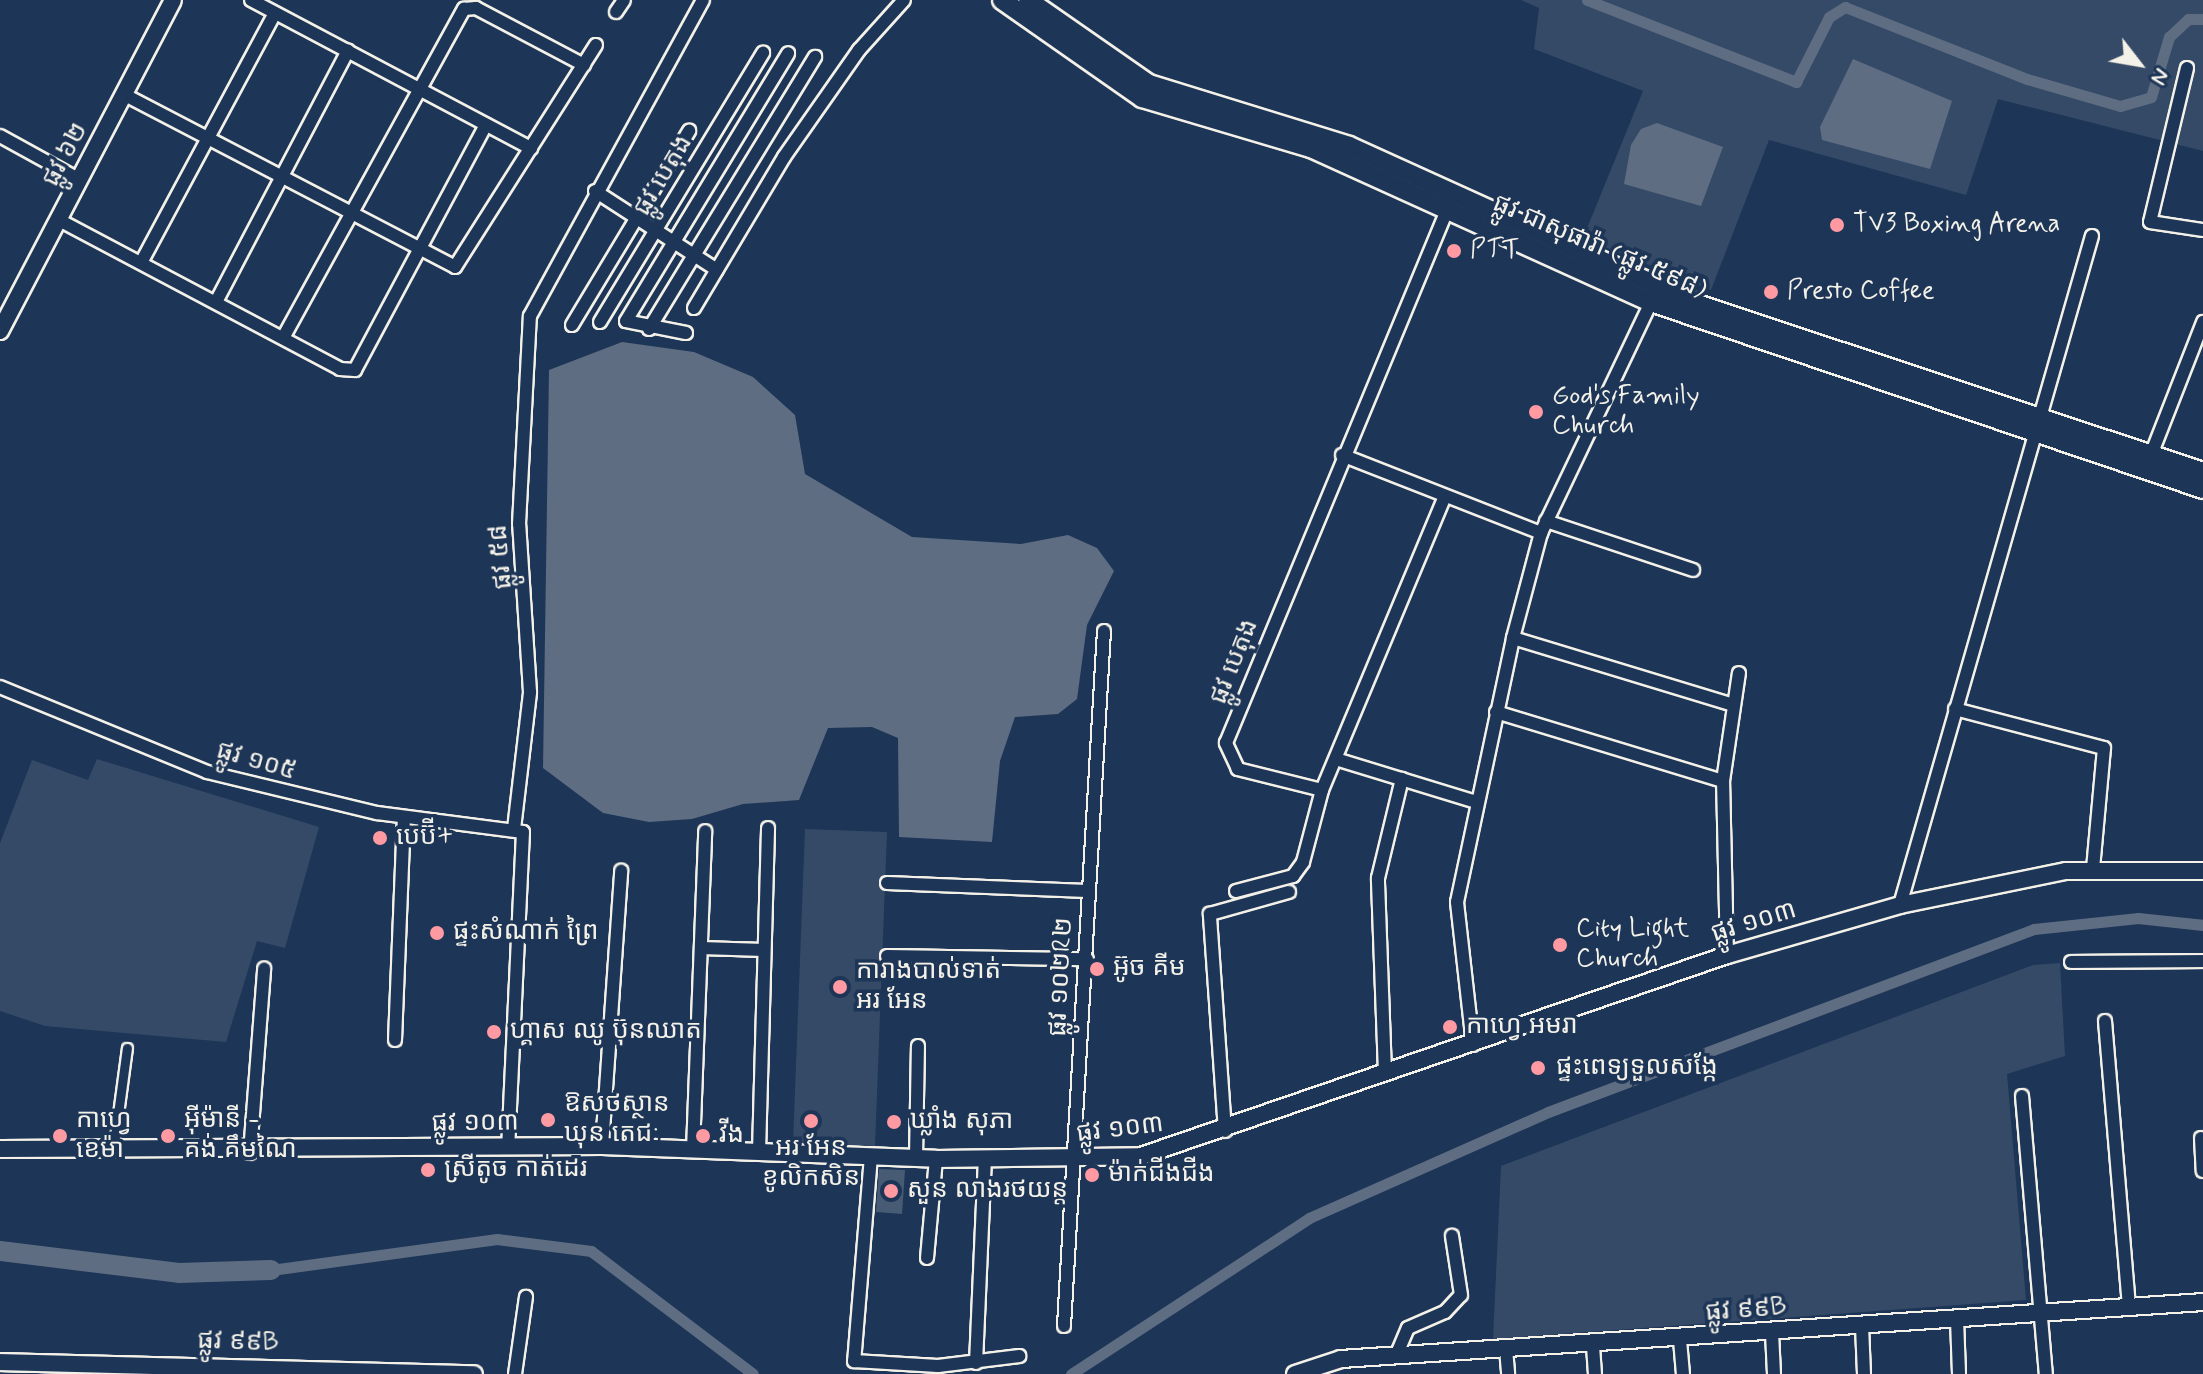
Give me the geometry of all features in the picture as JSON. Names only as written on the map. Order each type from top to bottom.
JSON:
[{"type":"main road","name":"ផ្លូវ ជាសុផារ៉ា (ផ្លូវ ៥៩៨)","points":[[1002,0],[1142,98],[1311,148],[1789,343]]},
{"type":"main road","name":"ផ្លូវ ជាសុផារ៉ា (ផ្លូវ ៥៩៨)","points":[[1028,0],[1149,84],[1316,133],[1651,302],[1789,343],[2039,426],[2203,489]]},
{"type":"main road","name":"ផ្លូវ ជាសុផារ៉ា (ផ្លូវ ៥៩៨)","points":[[2039,426],[2203,472]]},
{"type":"street","name":"ផ្លូវ ៦២","points":[[0,331],[173,0]]},
{"type":"street","points":[[251,0],[531,148]]},
{"type":"street","points":[[616,12],[624,0]]},
{"type":"street","name":"ផ្លូវ ៥៨","points":[[508,1147],[526,842],[514,829],[530,692],[519,524],[529,326],[595,191],[703,0]]},
{"type":"street","points":[[694,308],[793,145],[904,0]]},
{"type":"street","points":[[283,338],[464,9],[476,8],[584,65]]},
{"type":"street","points":[[142,261],[275,13]]},
{"type":"street","points":[[125,95],[455,267],[463,263],[596,45]]},
{"type":"street","points":[[216,302],[348,51]]},
{"type":"street","name":"ផ្លូវ បេតុង","points":[[600,322],[763,53]]},
{"type":"street","points":[[686,333],[649,329],[626,321],[672,240],[788,53]]},
{"type":"street","points":[[649,329],[815,57]]},
{"type":"street","points":[[2187,68],[2150,222],[2203,230]]},
{"type":"street","points":[[745,83],[761,95]]},
{"type":"street","points":[[59,220],[142,261],[283,338],[355,370],[486,125]]},
{"type":"street","points":[[572,325],[689,131]]},
{"type":"street","points":[[0,136],[80,180]]},
{"type":"street","points":[[595,191],[717,270]]},
{"type":"street","name":"ផ្លូវ បេតុង","points":[[1322,790],[1238,769],[1226,743],[1342,455],[1450,203]]},
{"type":"street","points":[[1900,905],[2092,236]]},
{"type":"street","points":[[1473,1045],[1457,902],[1513,638],[1543,527],[1651,302]]},
{"type":"street","points":[[2151,455],[2203,322]]},
{"type":"street","points":[[1342,455],[1444,498],[1693,570]]},
{"type":"street","points":[[1236,891],[1293,876],[1322,790],[1339,760],[1444,498]]},
{"type":"street","name":"ផ្លូវ ១០២R២","points":[[1064,1326],[1104,631]]},
{"type":"street","points":[[1513,638],[1730,704]]},
{"type":"street","points":[[1727,955],[1723,781],[1730,704],[1739,673]]},
{"type":"street","name":"ផ្លូវ ១០៥","points":[[0,687],[207,772],[404,818],[514,829]]},
{"type":"street","points":[[1955,709],[2104,748],[2093,870]]},
{"type":"street","points":[[1496,712],[1723,781]]},
{"type":"street","points":[[1339,760],[1476,802]]},
{"type":"street","points":[[1385,1073],[1378,878],[1402,779]]},
{"type":"street","points":[[395,1040],[404,818]]},
{"type":"street","points":[[759,1152],[768,828]]},
{"type":"street","points":[[693,1150],[705,831]]},
{"type":"street","name":"ផ្លូវ ១០៣","points":[[0,1149],[250,1153],[602,1146],[936,1159],[1073,1161],[1141,1156],[1225,1131],[1727,955],[1900,905],[2017,877],[2093,870],[2203,871]]},
{"type":"street","points":[[602,1146],[621,871]]},
{"type":"street","points":[[887,883],[1087,891]]},
{"type":"street","points":[[1225,1131],[1210,914],[1289,892]]},
{"type":"street","points":[[701,948],[764,950]]},
{"type":"street","points":[[887,956],[1087,959]]},
{"type":"street","points":[[2071,962],[2203,961]]},
{"type":"street","points":[[250,1153],[264,969]]},
{"type":"street","points":[[2105,1021],[2129,1307]]},
{"type":"street","points":[[916,1158],[918,1046]]},
{"type":"street","points":[[113,1151],[127,1048]]},
{"type":"street","points":[[2022,1096],[2046,1374]]},
{"type":"street","points":[[2201,1138],[2203,1171]]},
{"type":"street","points":[[871,1156],[854,1361],[976,1363],[1019,1356]]},
{"type":"street","points":[[927,1258],[936,1159]]},
{"type":"street","points":[[976,1363],[985,1159]]},
{"type":"street","points":[[1396,1356],[1408,1328],[1445,1312],[1461,1295],[1452,1236]]},
{"type":"street","points":[[515,1374],[526,1297]]},
{"type":"street","name":"ផ្លូវ ៩៩B","points":[[1295,1374],[1396,1356],[1593,1346],[2203,1302]]},
{"type":"street","points":[[1957,1319],[1959,1374]]},
{"type":"street","points":[[1862,1326],[1864,1374]]},
{"type":"street","points":[[1772,1333],[1774,1374]]},
{"type":"street","points":[[1680,1340],[1683,1374]]},
{"type":"street","points":[[1593,1346],[1595,1374]]},
{"type":"street","points":[[1506,1349],[1508,1374]]},
{"type":"street","name":"ផ្លូវ ៩៩B","points":[[0,1362],[158,1369],[474,1374]]},
{"type":"shaded area","points":[[1521,0],[2203,0],[2203,151],[1998,99],[1966,195],[1769,140],[1711,290],[1583,238],[1643,91],[1534,49],[1539,8]]},
{"type":"shaded area","points":[[1853,59],[1952,101],[1930,169],[1822,140],[1820,127]]},
{"type":"shaded area","points":[[1657,123],[1723,147],[1701,206],[1624,184],[1631,145],[1641,129]]},
{"type":"shaded area","points":[[622,342],[694,352],[753,377],[795,415],[805,474],[912,537],[1021,544],[1068,535],[1097,548],[1114,571],[1087,625],[1077,699],[1058,714],[1015,717],[1000,761],[992,842],[899,837],[898,738],[872,727],[828,728],[799,800],[743,804],[692,819],[649,822],[603,813],[543,768],[549,370]]},
{"type":"shaded area","points":[[97,759],[319,827],[285,948],[257,941],[226,1042],[45,1026],[0,1011],[0,843],[32,760],[88,780]]},
{"type":"shaded area","name":"ការាងបាល់ទាត់ អរ អែន","points":[[805,829],[887,832],[875,1146],[793,1143]]},
{"type":"shaded area","points":[[2060,963],[2065,1056],[2007,1074],[2026,1300],[1493,1339],[1501,1166],[2033,965]]},
{"type":"building","name":"សួន លាងរថយន្ត","points":[[879,1169],[905,1170],[902,1214],[876,1212]]},
{"type":"waterway","points":[[1587,0],[1796,82],[1829,17],[1845,7],[2027,79],[2120,106],[2151,97],[2169,37],[2188,19],[2203,19]]},
{"type":"waterway","points":[[1071,1374],[1309,1218],[1548,1112],[2034,929],[2138,918],[2203,925]]},
{"type":"waterway","points":[[271,1270],[497,1239],[591,1251],[753,1374]]},
{"type":"waterway","points":[[0,1251],[179,1273],[271,1270]]},
{"type":"place","name":"TV3 Boxing Arena","points":[[1837,225]]},
{"type":"place","name":"PTT","points":[[1454,251]]},
{"type":"place","name":"Presto Coffee","points":[[1771,292]]},
{"type":"place","name":"God's Family Church","points":[[1536,412]]},
{"type":"place","name":"បេប៊ី+","points":[[380,838]]},
{"type":"place","name":"ផ្ទះសំណាក់ ព្រៃ","points":[[437,933]]},
{"type":"place","name":"City Light Church","points":[[1560,945]]},
{"type":"place","name":"អ៊ូច គីម","points":[[1097,969]]},
{"type":"place","name":"ការាងបាល់ទាត់ អរ អែន","points":[[840,987]]},
{"type":"place","name":"កាហ្វេ អមរា","points":[[1450,1027]]},
{"type":"place","name":"ហ្គាស ឈូ ប៊ុនឈាត","points":[[494,1032]]},
{"type":"place","name":"ផ្ទះពេទ្យទួលសង្កែ","points":[[1538,1068]]},
{"type":"place","name":"ឱសថស្ថាន ឃុន តេជៈ","points":[[548,1120]]},
{"type":"place","name":"អរ អែន ខូលិកសិន","points":[[811,1121]]},
{"type":"place","name":"ឃ្លាំង សុភា","points":[[894,1122]]},
{"type":"place","name":"កាហ្វេ ខេម៉ា","points":[[60,1136]]},
{"type":"place","name":"អ៊ីម៉ានី - គង់ គឹមណៃ","points":[[168,1136]]},
{"type":"place","name":"វីង","points":[[703,1136]]},
{"type":"place","name":"ស្រីតូច កាត់ដេរ","points":[[428,1170]]},
{"type":"place","name":"ម៉ាក់ជីងជីង","points":[[1092,1175]]},
{"type":"place","name":"សួន លាងរថយន្ត","points":[[891,1191]]}]
